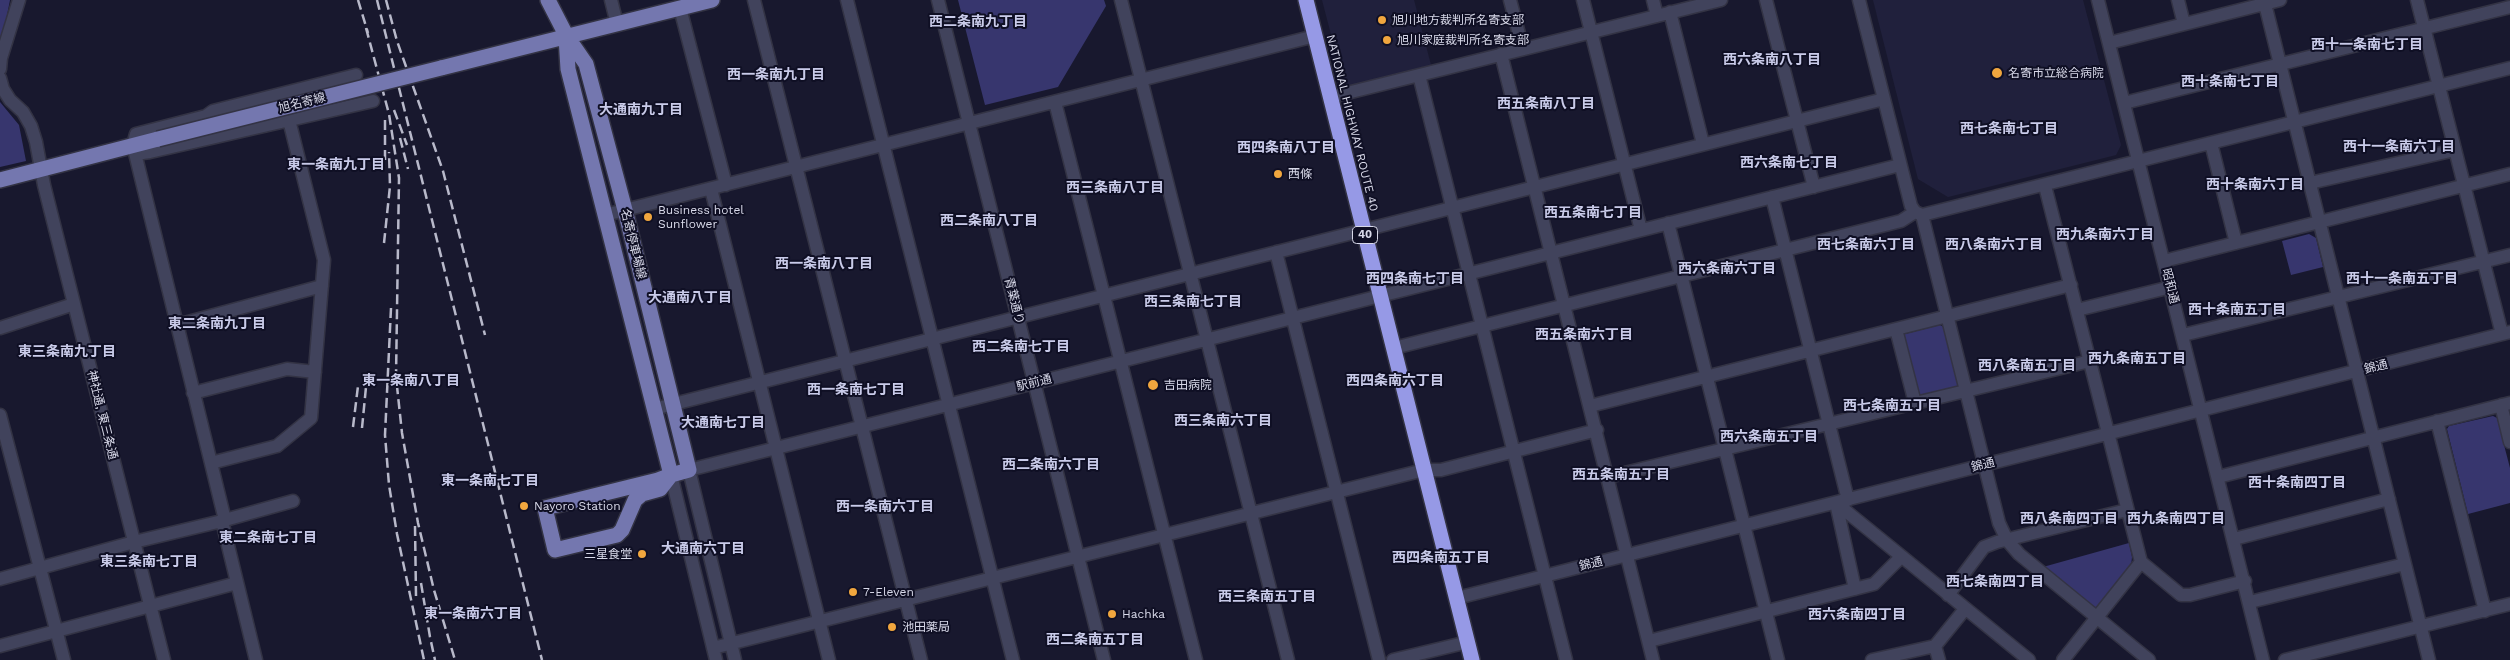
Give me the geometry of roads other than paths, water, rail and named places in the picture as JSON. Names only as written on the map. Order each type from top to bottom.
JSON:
[{"type":"highway","name":"NATIONAL HIGHWAY ROUTE 40","points":[[1306,0],[1472,660]]},
{"type":"main road","points":[[548,0],[566,35],[617,24],[683,5],[712,0]]},
{"type":"main road","name":"旭名寄線","points":[[0,180],[134,149],[158,140],[566,35]]},
{"type":"main road","name":"名寄停車場線","points":[[566,35],[586,64],[625,210],[689,470]]},
{"type":"main road","name":"名寄停車場線","points":[[566,35],[568,69],[671,475]]},
{"type":"main road","points":[[671,475],[660,489],[642,494],[635,500],[618,535],[555,550],[545,508],[658,480],[671,475],[689,470]]},
{"type":"street","points":[[0,69],[1,58],[19,0]]},
{"type":"street","points":[[611,0],[617,24]]},
{"type":"street","points":[[754,0],[921,660]]},
{"type":"street","points":[[847,0],[1013,660]]},
{"type":"street","name":"青葉通り","points":[[938,0],[1080,556],[1104,660]]},
{"type":"street","points":[[1121,0],[1288,660]]},
{"type":"street","points":[[1510,0],[1523,49]]},
{"type":"street","points":[[1583,0],[1641,230]]},
{"type":"street","points":[[1653,0],[1657,16]]},
{"type":"street","points":[[1331,97],[1721,0]]},
{"type":"street","points":[[1766,0],[1814,186]]},
{"type":"street","points":[[1858,0],[1911,206],[1919,214],[1948,316],[1999,523],[2008,540],[2019,554],[2149,660]]},
{"type":"street","name":"昭和通","points":[[2098,0],[2264,660]]},
{"type":"street","points":[[2178,0],[2184,24]]},
{"type":"street","points":[[2109,43],[2265,2],[2280,0]]},
{"type":"street","points":[[2417,0],[2484,262],[2506,333]]},
{"type":"street","points":[[2265,2],[2429,660]]},
{"type":"street","points":[[683,5],[726,185]]},
{"type":"street","points":[[2124,103],[2510,7]]},
{"type":"street","points":[[1670,12],[1703,144]]},
{"type":"street","points":[[605,215],[1315,36]]},
{"type":"street","points":[[1501,54],[1597,430],[1653,660]]},
{"type":"street","points":[[1394,348],[1682,277],[1901,221],[1919,214],[2045,186],[2139,160],[2510,68]]},
{"type":"street","points":[[256,660],[211,463],[134,149],[136,134],[206,116],[213,111],[356,75]]},
{"type":"street","points":[[1419,76],[1566,660]]},
{"type":"street","name":"神社通, 東三条通","points":[[1,85],[10,100],[23,112],[31,126],[164,660]]},
{"type":"street","points":[[654,409],[1884,98]]},
{"type":"street","points":[[134,149],[150,152],[373,101]]},
{"type":"street","points":[[1055,102],[1196,660]]},
{"type":"street","points":[[211,463],[277,446],[311,418],[324,260],[289,120]]},
{"type":"street","points":[[2211,143],[2236,243]]},
{"type":"street","points":[[2310,183],[2455,150]]},
{"type":"street","name":"駅前通","points":[[689,470],[1900,165]]},
{"type":"street","points":[[2164,261],[2510,174]]},
{"type":"street","points":[[2045,186],[2141,562],[2181,594],[2190,595],[2245,581]]},
{"type":"street","points":[[711,189],[829,660]]},
{"type":"street","points":[[1772,197],[1829,424],[1855,589]]},
{"type":"street","points":[[1668,223],[1778,660]]},
{"type":"street","points":[[1276,252],[1379,660]]},
{"type":"street","points":[[2183,335],[2510,255]]},
{"type":"street","points":[[1590,406],[2071,285]]},
{"type":"street","points":[[177,325],[322,286]]},
{"type":"street","points":[[2077,310],[2171,287]]},
{"type":"street","points":[[0,328],[74,304]]},
{"type":"street","points":[[1896,329],[1915,403]]},
{"type":"street","name":"錦通","points":[[1457,598],[2358,372],[2506,333]]},
{"type":"street","points":[[1608,477],[2090,361]]},
{"type":"street","points":[[193,393],[287,369],[315,372]]},
{"type":"street","points":[[2218,476],[2505,404],[2510,442]]},
{"type":"street","points":[[0,415],[64,660]]},
{"type":"street","points":[[2437,421],[2486,610]]},
{"type":"street","points":[[671,475],[715,654],[731,642],[1424,470],[1441,470],[1597,430]]},
{"type":"street","points":[[689,470],[735,660]]},
{"type":"street","points":[[2234,539],[2389,499]]},
{"type":"street","points":[[0,579],[293,501]]},
{"type":"street","points":[[1842,501],[1901,557],[2029,660]]},
{"type":"street","points":[[1948,595],[1984,547],[2127,510]]},
{"type":"street","points":[[1649,640],[1874,584],[1901,557]]},
{"type":"street","points":[[2063,660],[2141,562]]},
{"type":"street","points":[[2250,602],[2405,564]]},
{"type":"street","points":[[0,646],[237,583]]},
{"type":"street","points":[[2286,660],[2510,604]]},
{"type":"street","points":[[1872,660],[1935,646],[1965,609]]},
{"type":"street","points":[[1393,660],[1468,642]]},
{"type":"street","points":[[1935,646],[1939,660]]},
{"type":"railway","points":[[358,0],[368,33]]},
{"type":"railway","points":[[377,0],[542,660]]},
{"type":"railway","points":[[386,0],[397,41],[443,171],[485,335]]},
{"type":"railway","points":[[366,28],[389,114],[399,178],[396,377],[402,433],[418,523],[434,590],[455,660]]},
{"type":"railway","points":[[394,110],[407,145]]},
{"type":"railway","points":[[385,120],[385,160]]},
{"type":"railway","points":[[400,138],[408,169]]},
{"type":"railway","points":[[384,243],[390,186],[389,152]]},
{"type":"railway","points":[[391,308],[385,435],[389,485],[397,534],[424,660]]},
{"type":"railway","points":[[353,427],[358,386]]},
{"type":"railway","points":[[362,428],[366,387]]},
{"type":"railway","points":[[415,526],[416,596]]},
{"type":"railway","points":[[421,583],[435,660]]},
{"type":"place","name":"旭川地方裁判所名寄支部","points":[[1382,20]]},
{"type":"place","name":"旭川家庭裁判所名寄支部","points":[[1387,40]]},
{"type":"place","name":"名寄市立総合病院","points":[[1997,73]]},
{"type":"place","name":"西條","points":[[1278,174]]},
{"type":"place","name":"Business hotel Sunflower","points":[[648,217]]},
{"type":"place","name":"吉田病院","points":[[1153,385]]},
{"type":"place","name":"Nayoro Station","points":[[524,506]]},
{"type":"place","name":"三星食堂","points":[[642,554]]},
{"type":"place","name":"7-Eleven","points":[[853,592]]},
{"type":"place","name":"Hachka","points":[[1112,614]]},
{"type":"place","name":"池田薬局","points":[[892,627]]},
{"type":"district","name":"西二条南九丁目","points":[[978,22]]},
{"type":"district","name":"西十一条南七丁目","points":[[2367,45]]},
{"type":"district","name":"西六条南八丁目","points":[[1772,60]]},
{"type":"district","name":"西一条南九丁目","points":[[776,75]]},
{"type":"district","name":"西十条南七丁目","points":[[2230,82]]},
{"type":"district","name":"西五条南八丁目","points":[[1546,104]]},
{"type":"district","name":"大通南九丁目","points":[[641,110]]},
{"type":"district","name":"西七条南七丁目","points":[[2009,129]]},
{"type":"district","name":"西十一条南六丁目","points":[[2399,147]]},
{"type":"district","name":"西四条南八丁目","points":[[1286,148]]},
{"type":"district","name":"西六条南七丁目","points":[[1789,163]]},
{"type":"district","name":"東一条南九丁目","points":[[336,165]]},
{"type":"district","name":"西十条南六丁目","points":[[2255,185]]},
{"type":"district","name":"西三条南八丁目","points":[[1115,188]]},
{"type":"district","name":"西五条南七丁目","points":[[1593,213]]},
{"type":"district","name":"西二条南八丁目","points":[[989,221]]},
{"type":"district","name":"西九条南六丁目","points":[[2105,235]]},
{"type":"district","name":"西七条南六丁目","points":[[1866,245]]},
{"type":"district","name":"西八条南六丁目","points":[[1994,245]]},
{"type":"district","name":"西一条南八丁目","points":[[824,264]]},
{"type":"district","name":"西六条南六丁目","points":[[1727,269]]},
{"type":"district","name":"西四条南七丁目","points":[[1415,279]]},
{"type":"district","name":"西十一条南五丁目","points":[[2402,279]]},
{"type":"district","name":"大通南八丁目","points":[[690,298]]},
{"type":"district","name":"西三条南七丁目","points":[[1193,302]]},
{"type":"district","name":"西十条南五丁目","points":[[2237,310]]},
{"type":"district","name":"東二条南九丁目","points":[[217,324]]},
{"type":"district","name":"西五条南六丁目","points":[[1584,335]]},
{"type":"district","name":"西二条南七丁目","points":[[1021,347]]},
{"type":"district","name":"東三条南九丁目","points":[[67,352]]},
{"type":"district","name":"西九条南五丁目","points":[[2137,359]]},
{"type":"district","name":"西八条南五丁目","points":[[2027,366]]},
{"type":"district","name":"東一条南八丁目","points":[[411,381]]},
{"type":"district","name":"西四条南六丁目","points":[[1395,381]]},
{"type":"district","name":"西一条南七丁目","points":[[856,390]]},
{"type":"district","name":"西七条南五丁目","points":[[1892,406]]},
{"type":"district","name":"西三条南六丁目","points":[[1223,421]]},
{"type":"district","name":"大通南七丁目","points":[[723,423]]},
{"type":"district","name":"西六条南五丁目","points":[[1769,437]]},
{"type":"district","name":"西二条南六丁目","points":[[1051,465]]},
{"type":"district","name":"西五条南五丁目","points":[[1621,475]]},
{"type":"district","name":"東一条南七丁目","points":[[490,481]]},
{"type":"district","name":"西十条南四丁目","points":[[2297,483]]},
{"type":"district","name":"西一条南六丁目","points":[[885,507]]},
{"type":"district","name":"西八条南四丁目","points":[[2069,519]]},
{"type":"district","name":"西九条南四丁目","points":[[2176,519]]},
{"type":"district","name":"東二条南七丁目","points":[[268,538]]},
{"type":"district","name":"大通南六丁目","points":[[703,549]]},
{"type":"district","name":"西四条南五丁目","points":[[1441,558]]},
{"type":"district","name":"東三条南七丁目","points":[[149,562]]},
{"type":"district","name":"西七条南四丁目","points":[[1995,582]]},
{"type":"district","name":"西三条南五丁目","points":[[1267,597]]},
{"type":"district","name":"東一条南六丁目","points":[[473,614]]},
{"type":"district","name":"西六条南四丁目","points":[[1857,615]]},
{"type":"district","name":"西二条南五丁目","points":[[1095,640]]}]
